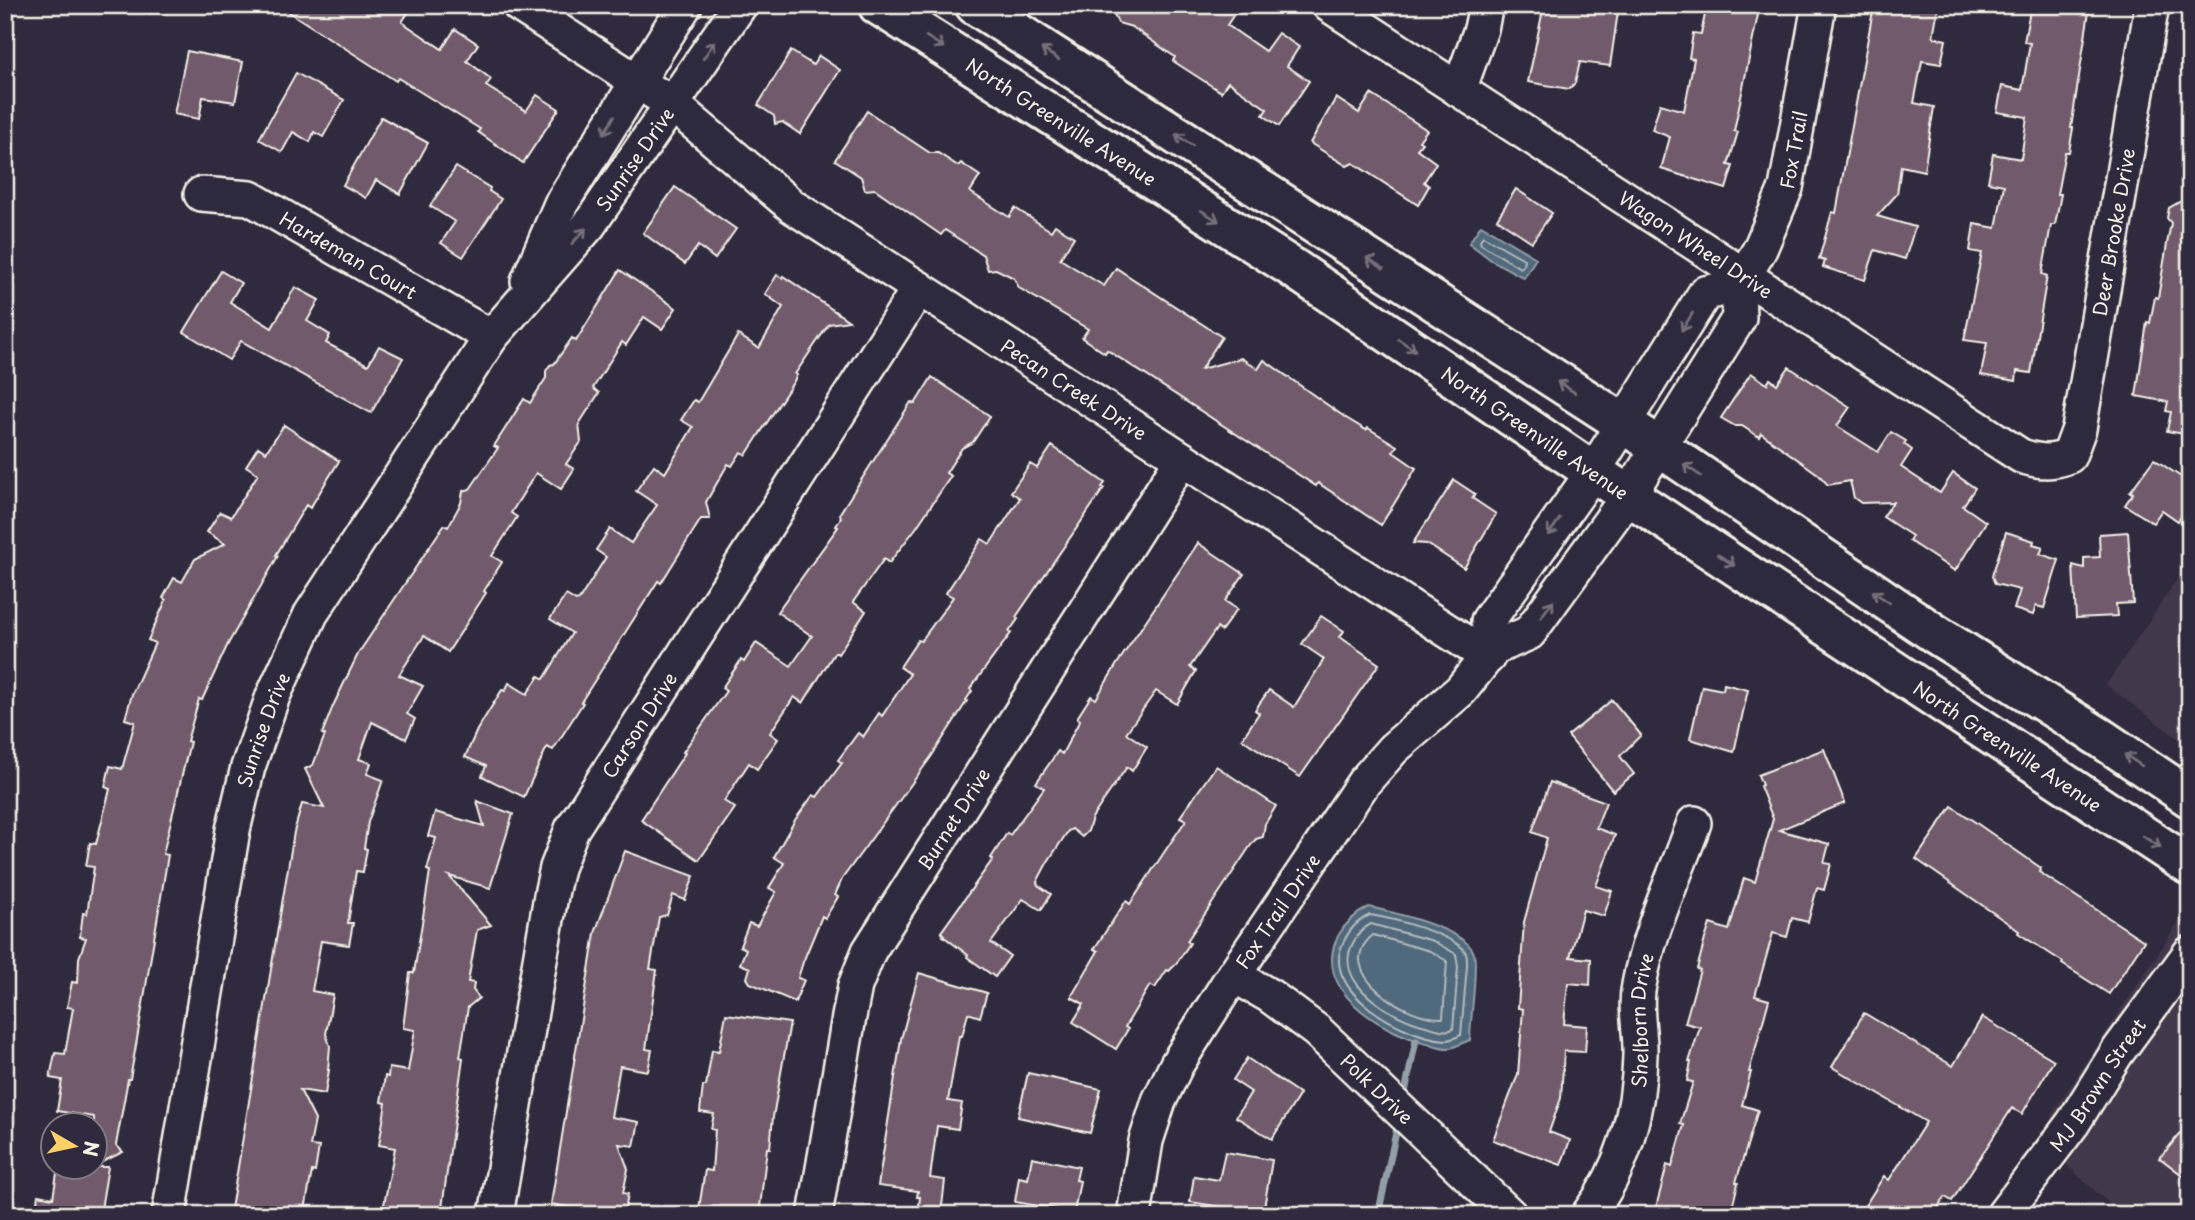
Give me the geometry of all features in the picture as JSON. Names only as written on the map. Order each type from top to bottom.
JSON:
[{"type":"main road","name":"North Greenville Avenue","points":[[878,5],[1290,266],[1593,471],[2190,866]]},
{"type":"main road","points":[[975,5],[1660,448],[1937,635],[2101,738],[2190,798]]},
{"type":"street","name":"Pecan Creek Drive","points":[[519,5],[672,104],[781,198],[1182,459],[1491,653]]},
{"type":"street","name":"Sunrise Drive","points":[[517,306],[561,204],[685,5]]},
{"type":"street","name":"Sunrise Drive","points":[[169,1215],[233,830],[248,767],[272,696],[311,614],[491,337],[589,225],[740,5]]},
{"type":"street","name":"Wagon Wheel Drive","points":[[1329,5],[1742,281],[2021,456],[2036,461],[2056,461],[2069,456]]},
{"type":"street","points":[[1459,90],[1481,29],[1486,5]]},
{"type":"street","name":"Fox Trail","points":[[1660,448],[1739,318],[1742,281],[1774,221],[1786,188],[1819,5]]},
{"type":"street","name":"Deer Brooke Drive","points":[[2069,456],[2079,429],[2152,5]]},
{"type":"street","name":"Hardeman Court","points":[[201,194],[250,198],[491,337]]},
{"type":"street","points":[[1491,653],[1488,621],[1593,471],[1705,293],[1742,281]]},
{"type":"street","name":"Carson Drive","points":[[496,1215],[552,890],[560,858],[572,829],[919,288]]},
{"type":"street","name":"Fox Trail Drive","points":[[1134,1215],[1146,1141],[1159,1101],[1178,1063],[1227,985],[1364,782],[1393,750],[1461,690],[1491,653],[1530,634],[1660,448]]},
{"type":"street","name":"Burnet Drive","points":[[815,1215],[855,986],[869,951],[1182,459]]},
{"type":"street","name":"Shelborn Drive","points":[[1588,1215],[1607,1186],[1632,1123],[1639,1083],[1638,990],[1642,967],[1649,940],[1694,823]]},
{"type":"street","name":"MJ Brown Street","points":[[2003,1215],[2073,1123],[2116,1054],[2190,953]]},
{"type":"street","name":"Polk Drive","points":[[1235,976],[1269,996],[1317,1031],[1510,1215]]},
{"type":"shaded area","points":[[2190,560],[2190,747],[2106,685]]},
{"type":"shaded area","points":[[2186,911],[2190,914],[2190,1215],[2122,1215],[2050,1150],[2052,1114]]},
{"type":"water","points":[[1481,225],[1536,258],[1524,278],[1491,260],[1469,243]]},
{"type":"water","points":[[1369,907],[1444,929],[1469,945],[1475,961],[1470,1040],[1447,1048],[1406,1036],[1371,1018],[1342,990],[1334,973],[1332,955],[1338,936],[1351,919]]},
{"type":"building","points":[[278,5],[413,5],[402,22],[442,49],[455,29],[478,44],[467,61],[491,79],[486,86],[526,111],[537,95],[559,109],[523,163],[478,132],[480,129],[398,78],[396,81]]},
{"type":"building","points":[[1120,5],[1240,5],[1227,25],[1265,51],[1278,33],[1299,47],[1287,66],[1309,81],[1279,126],[1263,115],[1267,109],[1228,82],[1221,92],[1173,61],[1175,57],[1132,27],[1118,23],[1114,14]]},
{"type":"building","points":[[1544,5],[1619,5],[1610,66],[1580,62],[1575,83],[1569,89],[1528,82]]},
{"type":"building","points":[[1707,5],[1760,5],[1734,131],[1738,132],[1728,165],[1733,166],[1726,189],[1661,169],[1670,137],[1652,130],[1660,104],[1684,111],[1694,59],[1689,58],[1693,33],[1701,34]]},
{"type":"building","points":[[1874,5],[1920,5],[1938,8],[1933,37],[1946,40],[1941,64],[1922,61],[1914,103],[1934,107],[1924,171],[1901,166],[1897,194],[1877,216],[1915,227],[1905,259],[1875,250],[1865,280],[1823,267],[1825,261],[1819,259],[1832,212],[1836,213]]},
{"type":"building","points":[[2031,5],[2090,5],[2069,152],[2065,152],[2057,194],[2061,194],[2055,225],[2051,225],[2042,274],[2047,276],[2031,373],[2017,371],[2016,381],[1981,375],[1987,343],[1964,340],[1982,253],[1970,251],[1974,224],[1996,228],[2004,185],[1988,182],[1993,154],[2021,159],[2027,117],[1997,112],[2002,86],[2022,90],[2030,43],[2024,42]]},
{"type":"building","points":[[187,51],[243,62],[235,102],[203,97],[199,119],[174,114]]},
{"type":"building","points":[[791,51],[813,65],[819,56],[840,70],[800,134],[782,122],[775,124],[774,116],[758,105]]},
{"type":"building","points":[[296,73],[344,100],[323,137],[314,132],[310,142],[293,132],[282,152],[259,139]]},
{"type":"building","points":[[1371,94],[1427,130],[1417,149],[1436,163],[1424,182],[1429,186],[1418,205],[1353,163],[1347,166],[1310,143],[1336,98],[1359,113]]},
{"type":"building","points":[[867,111],[930,153],[938,153],[958,166],[961,163],[980,176],[970,192],[1009,217],[1015,208],[1051,231],[1055,225],[1074,237],[1060,259],[1104,286],[1116,268],[1222,337],[1201,369],[1241,358],[1258,369],[1264,360],[1346,418],[1397,446],[1393,452],[1416,468],[1381,525],[1318,483],[1316,486],[1107,350],[1105,353],[1082,338],[1088,329],[1019,288],[1014,278],[996,269],[988,270],[983,255],[945,230],[941,235],[875,189],[865,190],[861,177],[835,160]]},
{"type":"building","points":[[381,117],[428,143],[400,194],[376,180],[366,198],[343,185]]},
{"type":"building","points":[[456,167],[490,188],[489,191],[501,199],[463,257],[441,243],[455,222],[430,206]]},
{"type":"building","points":[[675,187],[736,229],[715,259],[698,246],[685,264],[643,233]]},
{"type":"building","points":[[1516,189],[1552,213],[1532,242],[1497,219]]},
{"type":"building","points":[[2190,196],[2190,435],[2167,431],[2171,412],[2166,411],[2168,402],[2136,396],[2147,322],[2150,323],[2155,297],[2158,298],[2171,223],[2167,218],[2169,208]]},
{"type":"building","points":[[620,270],[676,308],[662,329],[644,317],[626,345],[622,342],[593,388],[599,393],[579,424],[581,442],[566,464],[574,469],[561,489],[536,473],[511,513],[517,517],[492,556],[502,562],[484,591],[486,593],[448,652],[424,636],[399,675],[423,686],[407,714],[415,719],[406,739],[372,722],[359,759],[371,763],[367,774],[383,780],[368,822],[363,872],[356,871],[348,923],[353,923],[349,945],[321,941],[312,991],[333,995],[326,1034],[330,1046],[329,1070],[325,1094],[300,1090],[315,1120],[310,1146],[319,1147],[304,1215],[230,1215],[294,832],[302,804],[324,808],[305,769],[313,765],[333,706],[358,654],[444,525],[448,527],[461,503],[463,491],[470,489],[498,448],[494,446],[524,399],[530,403],[546,378],[550,365],[554,364],[572,338],[576,341]]},
{"type":"building","points":[[221,271],[241,283],[230,302],[272,328],[295,287],[319,300],[307,321],[330,335],[326,343],[368,365],[379,346],[403,358],[371,413],[241,341],[229,360],[184,332]]},
{"type":"building","points":[[777,275],[782,278],[783,276],[849,321],[829,324],[746,455],[741,452],[732,466],[728,464],[706,502],[710,519],[701,519],[661,583],[658,581],[553,750],[547,747],[524,797],[482,776],[486,766],[465,757],[477,730],[509,683],[527,694],[539,676],[544,679],[572,633],[550,619],[566,595],[579,600],[606,557],[596,550],[610,529],[631,543],[657,505],[636,491],[654,465],[665,473],[693,427],[681,420],[694,400],[698,402],[738,335],[759,348],[783,307],[765,294]]},
{"type":"building","points":[[1789,367],[1850,407],[1837,426],[1878,452],[1891,432],[1906,441],[1904,444],[1912,450],[1901,467],[1940,493],[1953,473],[1975,488],[1963,506],[1986,522],[1955,571],[1909,541],[1912,536],[1883,517],[1893,502],[1861,503],[1854,498],[1850,481],[1828,485],[1818,474],[1761,433],[1759,437],[1742,426],[1735,426],[1721,418],[1751,373],[1767,384],[1770,379],[1777,384]]},
{"type":"building","points":[[932,377],[990,416],[973,442],[962,448],[946,473],[951,476],[916,528],[889,563],[884,559],[853,602],[866,611],[838,654],[835,652],[803,703],[794,697],[770,733],[778,739],[757,769],[749,763],[724,801],[735,808],[699,860],[641,820],[685,753],[683,752],[726,691],[722,688],[756,643],[791,666],[812,636],[777,612],[838,527],[836,526],[841,518],[840,513],[911,402],[915,404]]},
{"type":"building","points":[[284,425],[339,461],[310,508],[306,505],[276,555],[278,556],[228,644],[202,700],[199,699],[187,741],[190,742],[163,854],[168,855],[130,1079],[116,1145],[123,1152],[108,1159],[108,1112],[57,1111],[62,1080],[50,1078],[55,1053],[65,1054],[73,1008],[67,1007],[72,982],[78,983],[79,958],[86,938],[80,937],[83,913],[87,914],[94,867],[86,866],[90,843],[96,844],[110,789],[105,787],[110,766],[122,769],[135,722],[125,719],[132,694],[155,643],[148,640],[166,600],[163,598],[174,578],[182,582],[195,559],[225,544],[207,532],[220,512],[231,517],[258,474],[246,466],[258,447],[266,452]]},
{"type":"building","points":[[1052,446],[1105,483],[1102,487],[1104,488],[1016,617],[1018,619],[1009,632],[1011,633],[970,689],[972,691],[967,701],[931,757],[842,879],[835,895],[838,897],[825,918],[822,916],[803,962],[798,978],[804,980],[795,1002],[750,983],[747,978],[750,968],[740,964],[746,949],[740,946],[749,923],[757,926],[776,892],[769,888],[784,863],[774,857],[813,795],[817,797],[842,763],[838,760],[858,733],[863,737],[879,713],[882,716],[910,674],[900,667],[953,597],[946,593],[982,539],[990,544],[1020,498],[1011,492],[1030,464],[1037,468]]},
{"type":"building","points":[[2154,459],[2190,483],[2190,504],[2178,521],[2162,510],[2153,523],[2125,505],[2133,493],[2130,492]]},
{"type":"building","points":[[1454,480],[1475,494],[1472,498],[1496,514],[1464,568],[1427,544],[1413,543]]},
{"type":"building","points":[[2006,532],[2034,541],[2033,544],[2043,547],[2040,554],[2059,560],[2044,608],[2036,606],[2033,615],[2014,609],[2020,590],[1995,584],[1992,576]]},
{"type":"building","points":[[2128,532],[2133,603],[2116,604],[2117,616],[2076,618],[2073,565],[2084,568],[2084,558],[2100,557],[2099,534]]},
{"type":"building","points":[[1198,543],[1244,574],[1225,601],[1237,609],[1221,631],[1217,628],[1190,667],[1196,671],[1177,704],[1156,691],[1126,733],[1147,747],[1132,771],[1127,767],[1092,818],[1088,831],[1082,837],[1072,829],[1068,831],[1047,863],[1037,882],[1051,894],[1041,910],[1023,899],[991,943],[1010,956],[995,977],[967,957],[968,955],[941,932],[993,859],[991,858],[1007,833],[1010,835],[1044,788],[1036,783],[1058,751],[1062,754],[1080,720],[1077,718],[1091,696],[1096,699]]},
{"type":"building","points":[[1321,616],[1344,631],[1340,637],[1379,664],[1300,777],[1242,739],[1259,713],[1255,710],[1269,690],[1294,707],[1324,659],[1302,644]]},
{"type":"building","points":[[1724,684],[1748,690],[1734,752],[1690,739],[1702,686],[1723,690]]},
{"type":"building","points":[[1612,700],[1641,735],[1620,756],[1634,774],[1613,791],[1568,736]]},
{"type":"building","points":[[1824,749],[1845,803],[1779,830],[1829,844],[1824,863],[1831,864],[1824,890],[1817,888],[1808,922],[1792,918],[1787,937],[1773,933],[1755,996],[1769,1000],[1742,1105],[1758,1110],[1736,1182],[1738,1183],[1732,1208],[1716,1204],[1713,1215],[1654,1215],[1667,1165],[1672,1167],[1684,1125],[1680,1124],[1693,1082],[1687,1081],[1689,1062],[1700,1027],[1685,1023],[1700,970],[1697,969],[1705,939],[1710,924],[1729,930],[1744,878],[1755,882],[1773,819],[1758,775]]},
{"type":"building","points":[[1216,766],[1276,806],[1265,824],[1263,837],[1256,839],[1251,845],[1187,941],[1190,943],[1176,964],[1167,970],[1155,988],[1150,985],[1125,1027],[1128,1029],[1116,1049],[1073,1022],[1084,1004],[1071,997],[1098,951],[1094,949],[1126,901],[1130,904],[1186,820],[1180,817]]},
{"type":"building","points":[[1550,782],[1606,802],[1596,828],[1615,835],[1596,886],[1612,891],[1604,916],[1583,910],[1570,957],[1591,959],[1590,985],[1568,983],[1564,1024],[1587,1026],[1585,1052],[1564,1051],[1561,1098],[1549,1132],[1570,1140],[1561,1165],[1493,1140],[1518,1074],[1523,1009],[1518,1008],[1524,922],[1547,838],[1532,832]]},
{"type":"building","points":[[477,801],[513,814],[490,888],[449,876],[491,925],[477,930],[468,982],[474,983],[473,990],[479,998],[468,1007],[441,1215],[382,1215],[395,1148],[379,1145],[386,1103],[381,1102],[389,1068],[408,1071],[415,1030],[403,1028],[410,973],[414,973],[430,871],[427,870],[436,838],[428,836],[435,812],[484,826]]},
{"type":"building","points":[[1952,806],[2041,868],[2039,872],[2144,941],[2109,994],[2062,964],[2063,962],[1916,859]]},
{"type":"building","points":[[625,851],[694,876],[685,900],[673,895],[667,915],[659,917],[650,969],[657,970],[646,1049],[652,1050],[648,1071],[620,1066],[611,1117],[639,1122],[634,1146],[619,1144],[628,1169],[623,1193],[628,1194],[624,1215],[606,1215],[551,1204],[595,933]]},
{"type":"building","points":[[919,973],[987,993],[980,1017],[968,1013],[962,1036],[959,1036],[948,1101],[962,1103],[958,1129],[937,1126],[930,1178],[945,1180],[941,1215],[918,1215],[918,1191],[878,1186],[901,1039]]},
{"type":"building","points":[[1864,1013],[1953,1066],[1982,1017],[2054,1060],[2022,1114],[2012,1108],[1952,1201],[1945,1197],[1933,1215],[1859,1215],[1884,1176],[1889,1180],[1926,1122],[1832,1067]]},
{"type":"building","points":[[726,1014],[790,1023],[770,1148],[767,1148],[759,1215],[698,1215],[705,1170],[712,1171],[715,1130],[711,1129],[714,1114],[700,1112],[703,1086],[706,1086],[712,1050],[719,1051]]},
{"type":"building","points":[[1247,1058],[1300,1094],[1272,1139],[1236,1117],[1251,1092],[1233,1080]]},
{"type":"building","points":[[1028,1073],[1101,1089],[1090,1133],[1018,1117]]},
{"type":"building","points":[[2190,1121],[2190,1181],[2160,1158]]},
{"type":"building","points":[[1225,1152],[1272,1160],[1263,1214],[1190,1202],[1194,1176],[1219,1180]]},
{"type":"building","points":[[1032,1157],[1079,1167],[1076,1180],[1080,1181],[1074,1212],[1015,1202],[1019,1177],[1028,1179]]},
{"type":"building","points":[[56,1182],[106,1182],[100,1215],[35,1215],[38,1195],[53,1198]]},
{"type":"waterway","points":[[1403,1102],[1416,1040]]},
{"type":"waterway","points":[[1378,1215],[1398,1123]]}]
